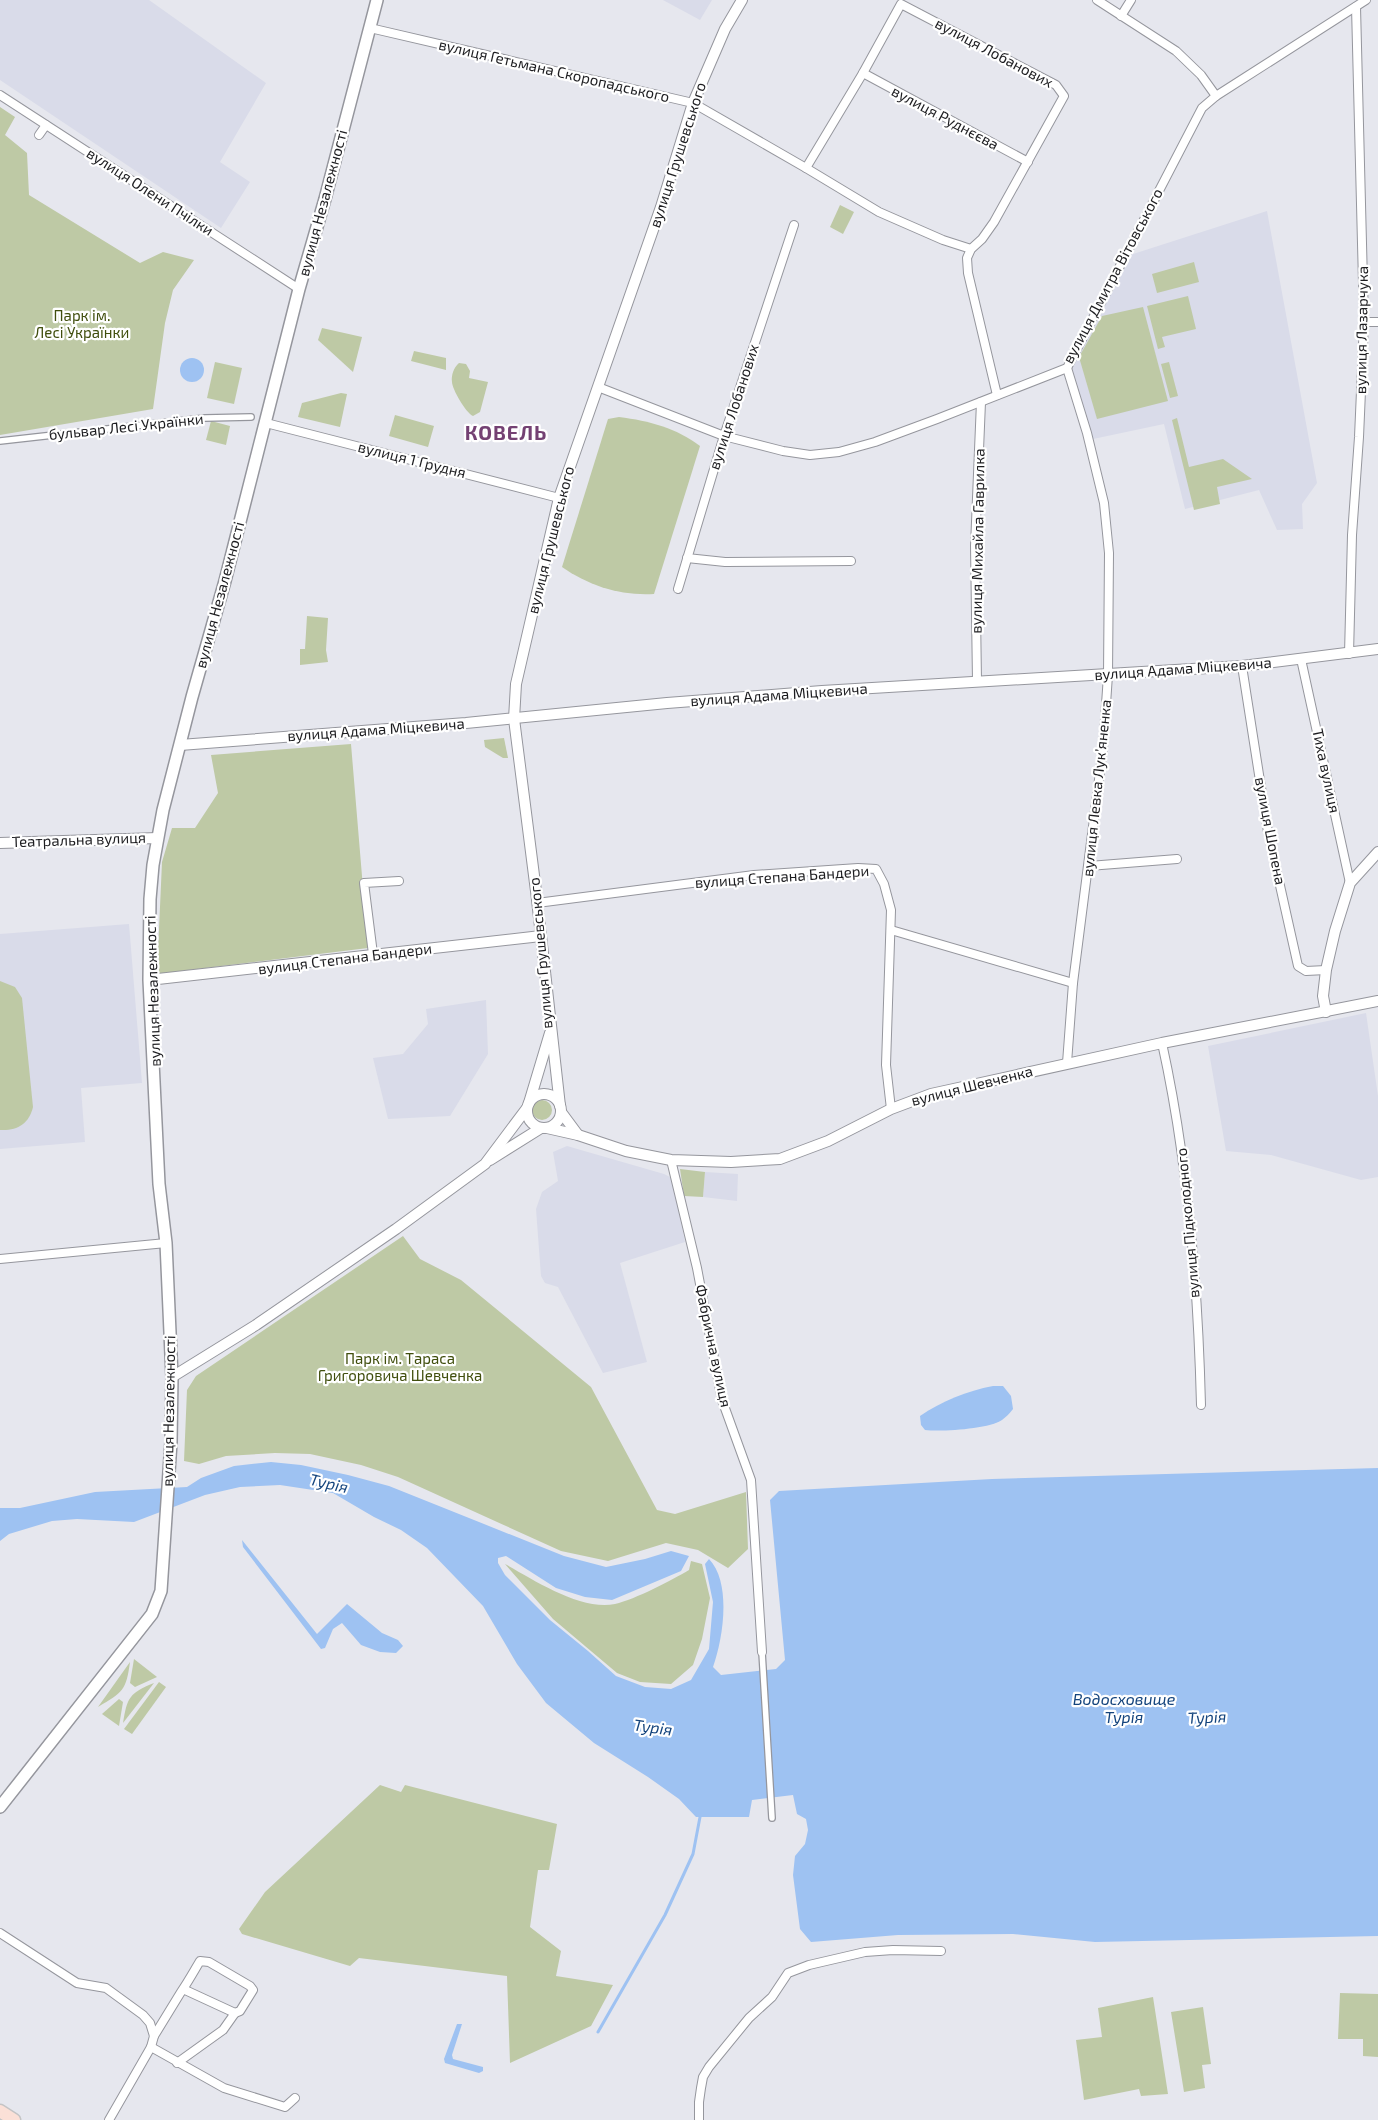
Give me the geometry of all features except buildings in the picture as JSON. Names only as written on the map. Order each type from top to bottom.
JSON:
[{"type":"main road","name":"вулиця Незалежності","points":[[0,1807],[152,1614],[161,1591],[172,1377],[166,1243],[159,1184],[149,980],[150,899],[158,838],[180,745],[266,423],[299,289],[327,193],[376,1]]},
{"type":"main road","points":[[0,2111],[14,2120]]},
{"type":"street","name":"вулиця Грушевського","points":[[485,1164],[528,1106],[551,1029],[514,719],[516,684],[559,498],[661,207],[693,103],[725,29],[742,0]]},
{"type":"street","points":[[1097,0],[1176,51],[1201,75],[1216,96]]},
{"type":"street","points":[[1121,16],[1131,0]]},
{"type":"street","name":"вулиця Дмитра Вітовського","points":[[598,387],[724,436],[783,451],[810,455],[839,452],[884,438],[1067,368],[1202,108],[1216,96],[1366,0]]},
{"type":"street","name":"вулиця Лобанових","points":[[806,168],[863,73],[901,4],[1056,84],[1064,96],[1028,162]]},
{"type":"street","name":"вулиця Лазарчука","points":[[1350,654],[1352,536],[1364,322],[1356,7]]},
{"type":"street","name":"вулиця Гетьмана Скоропадського","points":[[370,28],[693,103],[879,212],[943,240],[971,249]]},
{"type":"street","name":"вулиця Руднєєва","points":[[863,73],[1028,162]]},
{"type":"street","name":"вулиця Олени Пчілки","points":[[0,95],[299,289]]},
{"type":"street","points":[[39,135],[46,125]]},
{"type":"street","points":[[997,395],[968,273],[967,258],[971,249],[982,239],[994,222],[1028,162]]},
{"type":"street","name":"вулиця Лобанових","points":[[678,589],[724,436],[794,225]]},
{"type":"street","points":[[1364,322],[1378,322]]},
{"type":"street","name":"вулиця Левка Лукʼяненка","points":[[1067,368],[1087,433],[1104,503],[1109,553],[1108,675],[1103,748],[1073,983],[1067,1063]]},
{"type":"street","name":"вулиця Михайла Гаврилка","points":[[977,681],[975,546],[981,402]]},
{"type":"street","name":"бульвар Лесі Українки","points":[[0,441],[205,418],[251,417]]},
{"type":"street","name":"вулиця 1 Грудня","points":[[266,423],[559,498]]},
{"type":"street","points":[[687,558],[724,562],[851,561]]},
{"type":"street","name":"вулиця Адама Міцкевича","points":[[180,745],[514,719],[667,703],[977,681],[1242,666],[1378,649]]},
{"type":"street","name":"Тиха вулиця","points":[[1301,659],[1350,882]]},
{"type":"street","name":"вулиця Шопена","points":[[1242,666],[1268,832],[1298,966],[1306,971],[1326,970]]},
{"type":"street","name":"Театральна вулиця","points":[[0,843],[136,837],[158,838]]},
{"type":"street","points":[[1326,1012],[1323,996],[1326,970],[1335,931],[1350,882],[1378,852]]},
{"type":"street","points":[[1089,866],[1178,859]]},
{"type":"street","name":"вулиця Степана Бандери","points":[[537,903],[754,875],[858,868],[876,869],[884,884],[892,910],[886,1065],[891,1109]]},
{"type":"street","points":[[373,954],[364,883],[399,880]]},
{"type":"street","points":[[891,930],[1073,983]]},
{"type":"street","name":"вулиця Степана Бандери","points":[[149,980],[541,936]]},
{"type":"street","name":"вулиця Шевченка","points":[[544,1128],[578,1135],[626,1151],[671,1160],[741,1162],[780,1159],[828,1141],[891,1109],[930,1094],[1162,1043],[1378,1001]]},
{"type":"street","points":[[172,1377],[256,1325],[396,1229],[485,1164],[556,1122],[560,1109],[551,1029]]},
{"type":"street","name":"вулиця Підколодного","points":[[1162,1043],[1176,1105],[1183,1160],[1200,1365],[1201,1405]]},
{"type":"street","points":[[544,1128],[532,1123],[528,1119],[528,1106],[532,1099],[542,1094],[553,1097],[578,1135]]},
{"type":"street","name":"Фабрична вулиця","points":[[671,1160],[697,1268],[722,1400],[751,1480],[762,1652]]},
{"type":"street","points":[[0,1259],[166,1243]]},
{"type":"street","points":[[762,1652],[772,1818]]},
{"type":"street","points":[[0,1933],[77,1983],[106,1988],[143,2016],[150,2023],[154,2036]]},
{"type":"street","points":[[699,2120],[699,2102],[703,2077],[749,2018],[772,1997],[788,1973],[809,1965],[865,1952],[893,1950],[941,1951]]},
{"type":"street","points":[[109,2120],[151,2047],[154,2036],[200,1961],[209,1962],[250,1986],[253,1990],[240,2011],[235,2013],[223,2030],[177,2063]]},
{"type":"street","points":[[183,1989],[235,2013]]},
{"type":"street","points":[[151,2047],[224,2088],[285,2107],[295,2098]]},
{"type":"shaded area","points":[[0,0],[149,0],[266,83],[220,162],[250,182],[221,228],[0,80]]},
{"type":"shaded area","points":[[663,0],[712,0],[700,20]]},
{"type":"shaded area","points":[[1267,211],[1317,483],[1302,504],[1303,529],[1277,530],[1259,490],[1185,509],[1164,424],[1093,439],[1070,368],[1130,255]]},
{"type":"shaded area","points":[[129,924],[142,1083],[81,1088],[85,1142],[0,1149],[0,934]]},
{"type":"shaded area","points":[[486,1000],[488,1054],[450,1116],[388,1119],[373,1058],[403,1054],[428,1024],[426,1009]]},
{"type":"shaded area","points":[[1366,1013],[1378,1096],[1378,1177],[1361,1180],[1271,1155],[1226,1151],[1208,1046]]},
{"type":"shaded area","points":[[567,1146],[672,1178],[685,1242],[620,1263],[647,1362],[603,1373],[558,1287],[545,1283],[541,1276],[536,1209],[542,1192],[558,1181],[553,1152]]},
{"type":"shaded area","points":[[705,1172],[738,1174],[737,1201],[703,1197]]},
{"type":"green space","name":"Парк ім. Лесі Українки","points":[[0,107],[15,117],[5,135],[27,153],[29,195],[140,263],[163,252],[194,260],[173,290],[165,323],[153,409],[0,435]]},
{"type":"green space","points":[[840,205],[854,212],[843,234],[830,227]]},
{"type":"green space","points":[[1194,262],[1199,282],[1157,293],[1152,274]]},
{"type":"green space","points":[[1188,296],[1196,329],[1162,337],[1165,347],[1158,349],[1147,306]]},
{"type":"green space","points":[[1143,307],[1168,401],[1097,419],[1079,357],[1102,316]]},
{"type":"green space","points":[[322,328],[362,337],[353,372],[318,340]]},
{"type":"green space","points":[[414,351],[446,358],[446,370],[411,361]]},
{"type":"green space","points":[[215,362],[242,368],[234,404],[207,398]]},
{"type":"green space","points":[[1169,362],[1178,396],[1170,398],[1161,364]]},
{"type":"green space","points":[[459,363],[466,364],[470,371],[469,378],[488,382],[480,412],[473,416],[463,406],[453,385],[452,374]]},
{"type":"green space","points":[[341,393],[347,394],[340,427],[298,417],[302,403]]},
{"type":"green space","points":[[395,415],[434,426],[428,447],[389,436]]},
{"type":"green space","points":[[619,417],[662,426],[682,434],[700,446],[654,594],[630,593],[606,588],[583,580],[562,567],[608,419]]},
{"type":"green space","points":[[1177,418],[1189,467],[1223,459],[1252,479],[1217,487],[1220,504],[1194,510],[1172,420]]},
{"type":"green space","points":[[211,421],[230,426],[226,445],[206,440]]},
{"type":"green space","points":[[307,616],[328,618],[326,650],[328,662],[300,665],[300,649],[305,649]]},
{"type":"green space","points":[[504,738],[508,758],[503,758],[485,747],[484,740]]},
{"type":"green space","points":[[351,744],[368,948],[157,974],[162,862],[172,828],[195,828],[218,793],[211,755]]},
{"type":"green space","points":[[0,981],[15,987],[22,998],[33,1107],[29,1118],[25,1122],[17,1128],[6,1130],[0,1130]]},
{"type":"green space","points":[[542,1100],[549,1103],[552,1110],[549,1117],[542,1120],[535,1117],[532,1110],[535,1103]]},
{"type":"green space","points":[[680,1169],[705,1172],[703,1197],[684,1196]]},
{"type":"green space","name":"Парк ім. Тараса Григоровича Шевченка","points":[[403,1236],[420,1259],[461,1280],[591,1387],[657,1510],[675,1514],[746,1492],[748,1549],[728,1568],[698,1550],[666,1543],[608,1561],[561,1551],[398,1477],[361,1465],[310,1454],[275,1453],[226,1456],[199,1464],[184,1461],[187,1390],[196,1376]]},
{"type":"green space","points":[[691,1561],[702,1564],[710,1598],[702,1639],[693,1665],[671,1684],[640,1682],[617,1673],[553,1619],[505,1564],[558,1593],[573,1599],[602,1605],[623,1602],[653,1589],[689,1570]]},
{"type":"green space","points":[[134,1659],[157,1677],[135,1687],[130,1683]]},
{"type":"green space","points":[[130,1662],[127,1679],[122,1690],[98,1707]]},
{"type":"green space","points":[[159,1682],[166,1687],[132,1734],[124,1729]]},
{"type":"green space","points":[[154,1683],[123,1723],[128,1702],[134,1693]]},
{"type":"green space","points":[[119,1699],[123,1702],[119,1726],[102,1714]]},
{"type":"green space","points":[[380,1785],[401,1792],[405,1785],[557,1824],[549,1870],[538,1870],[530,1927],[561,1951],[556,1976],[613,1985],[591,2026],[510,2063],[507,1976],[359,1958],[350,1966],[242,1934],[239,1929],[265,1892]]},
{"type":"green space","points":[[1340,1993],[1378,1994],[1378,2057],[1363,2056],[1363,2039],[1338,2039]]},
{"type":"green space","points":[[1153,1997],[1168,2094],[1141,2096],[1139,2089],[1084,2100],[1076,2040],[1102,2037],[1098,2008]]},
{"type":"green space","points":[[1203,2007],[1211,2064],[1202,2065],[1205,2088],[1184,2092],[1171,2012]]},
{"type":"water","points":[[192,358],[197,359],[203,365],[203,375],[197,381],[192,382],[187,381],[181,375],[180,370],[181,365],[187,359]]},
{"type":"water","points":[[993,1386],[1003,1386],[1011,1396],[1013,1409],[1002,1420],[987,1426],[942,1431],[925,1430],[921,1425],[920,1416],[946,1401]]},
{"type":"water","name":"Водосховище Турія","points":[[271,1462],[301,1465],[389,1486],[564,1556],[606,1567],[645,1559],[671,1551],[689,1556],[681,1571],[612,1600],[585,1597],[556,1588],[506,1556],[498,1558],[498,1563],[505,1575],[550,1620],[616,1676],[645,1687],[671,1689],[691,1680],[709,1649],[713,1602],[705,1564],[709,1559],[716,1569],[721,1582],[723,1596],[720,1642],[713,1667],[721,1675],[776,1669],[785,1660],[770,1500],[779,1491],[992,1479],[1378,1468],[1378,1936],[1095,1942],[1013,1934],[898,1935],[811,1942],[800,1929],[793,1875],[795,1856],[805,1844],[808,1830],[806,1819],[797,1814],[793,1795],[752,1800],[749,1817],[696,1817],[679,1799],[594,1743],[546,1703],[517,1664],[483,1606],[427,1548],[401,1530],[333,1493],[280,1485],[240,1487],[205,1495],[134,1522],[77,1519],[52,1521],[9,1534],[0,1541],[0,1508],[20,1508],[95,1492],[187,1487],[201,1478],[234,1466]]},
{"type":"water","points":[[242,1540],[317,1634],[347,1604],[382,1633],[398,1640],[403,1646],[396,1653],[380,1652],[361,1645],[342,1623],[333,1629],[325,1648],[321,1649],[243,1547]]},
{"type":"water","points":[[457,2024],[462,2024],[452,2055],[453,2059],[483,2067],[483,2071],[479,2073],[445,2063],[444,2059]]},
{"type":"waterway","points":[[598,2032],[665,1915],[693,1854],[700,1817]]},
{"type":"district","name":"КОВЕЛЬ","points":[[506,433]]},
{"type":"water label","name":"Турія","points":[[329,1483]]},
{"type":"water label","name":"Турія","points":[[1207,1717]]},
{"type":"water label","name":"Турія","points":[[653,1727]]}]
